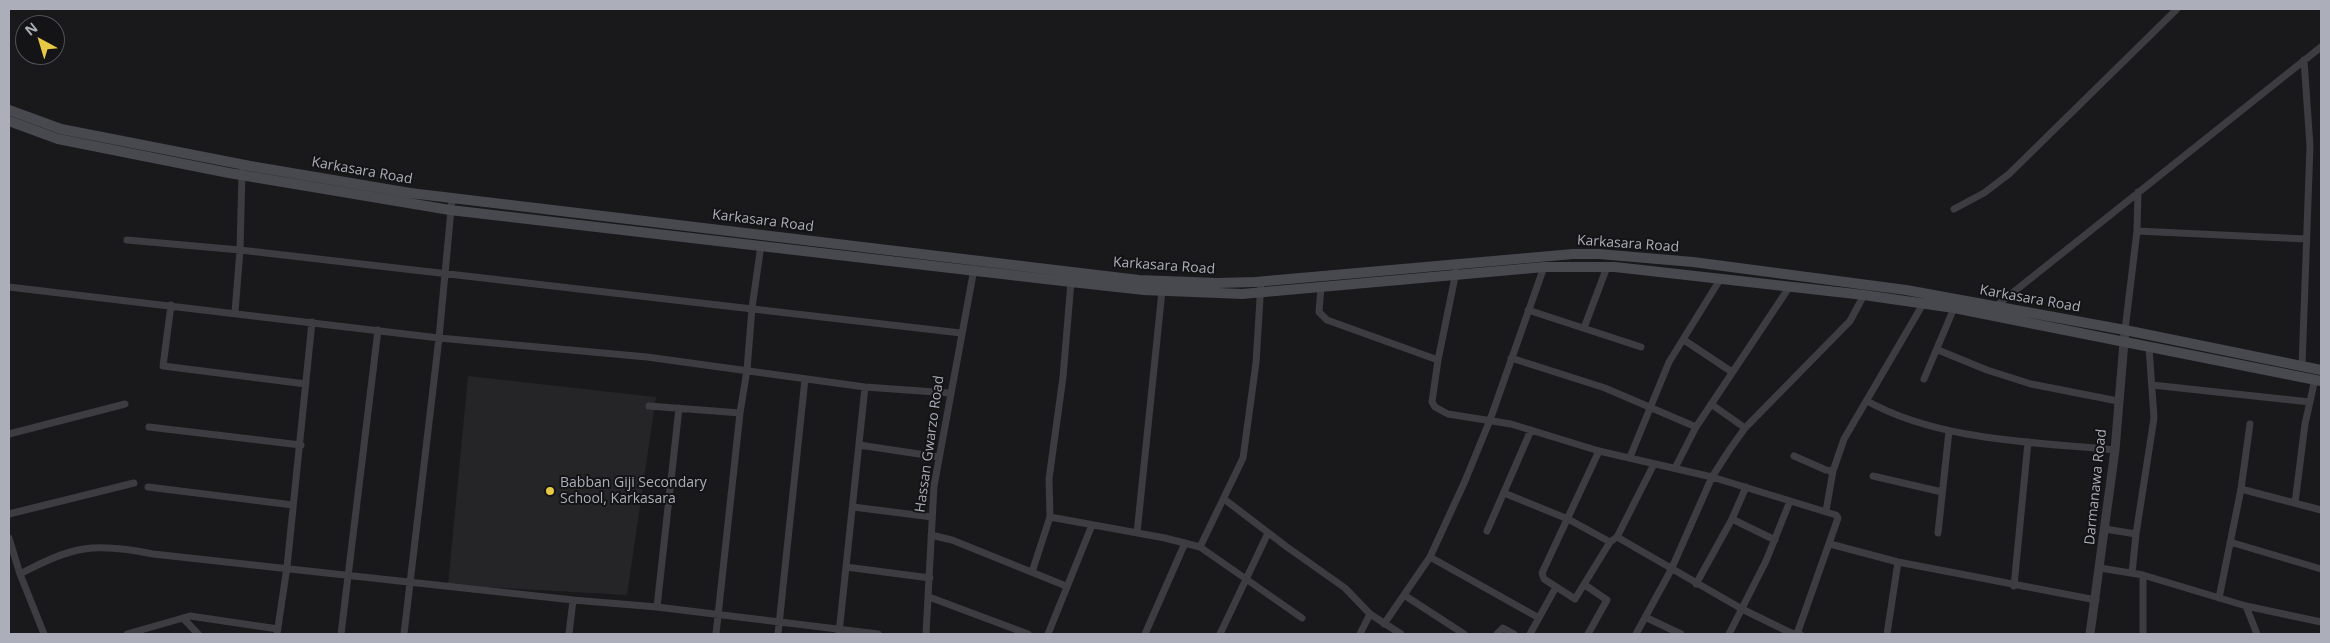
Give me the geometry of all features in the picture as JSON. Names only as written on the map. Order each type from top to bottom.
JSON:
[{"type":"main road","name":"Karkasara Road","points":[[9,110],[62,129],[243,170],[452,199],[974,265],[1071,282],[1162,291],[1233,294],[1261,287],[1456,270],[1475,273],[1492,266],[1599,254],[1693,262],[1906,290],[2124,330],[2321,370]]},
{"type":"main road","name":"Karkasara Road","points":[[9,121],[58,139],[243,170],[450,210],[760,245],[1139,280],[1261,287],[1321,287],[1456,270],[1479,262],[1492,266],[1607,267],[1790,286],[1954,308],[2318,380]]},
{"type":"street","points":[[1954,209],[1984,194],[2009,174],[2177,9]]},
{"type":"street","points":[[1996,306],[2321,47]]},
{"type":"street","points":[[2302,366],[2310,146],[2304,60]]},
{"type":"street","points":[[235,312],[240,250],[243,170]]},
{"type":"street","points":[[2124,330],[2137,231],[2138,192]]},
{"type":"street","points":[[404,634],[439,338],[452,199]]},
{"type":"street","points":[[2137,231],[2306,239]]},
{"type":"street","points":[[127,240],[240,250],[961,333]]},
{"type":"street","points":[[716,634],[760,245]]},
{"type":"street","name":"Hassan Gwarzo Road","points":[[926,634],[930,578],[932,498],[974,265]]},
{"type":"street","points":[[1384,624],[1430,557],[1490,420],[1510,358],[1544,267]]},
{"type":"street","points":[[1584,328],[1607,267]]},
{"type":"street","points":[[1456,270],[1438,360],[1432,402],[1435,407],[1448,414],[1490,420],[1531,430],[1599,451],[1712,477],[1826,511],[1835,514],[1838,518],[1798,634],[1742,609],[1670,570],[1617,537]]},
{"type":"street","points":[[1630,457],[1669,362],[1721,278]]},
{"type":"street","points":[[1032,572],[1050,517],[1049,479],[1071,282]]},
{"type":"street","points":[[1675,468],[1696,427],[1790,286]]},
{"type":"street","points":[[9,287],[235,312],[439,338],[647,357],[865,387],[950,393]]},
{"type":"street","points":[[1200,548],[1243,458],[1256,363],[1261,287]]},
{"type":"street","points":[[1321,287],[1319,312],[1327,320],[1438,360]]},
{"type":"street","points":[[1137,533],[1162,291]]},
{"type":"street","points":[[1636,634],[1670,570],[1712,477],[1745,428],[1850,321],[1864,295]]},
{"type":"street","points":[[1826,511],[1833,471],[1844,439],[1923,304]]},
{"type":"street","points":[[171,305],[163,366],[306,384]]},
{"type":"street","points":[[1924,379],[1938,350],[1954,308]]},
{"type":"street","points":[[1528,310],[1641,347]]},
{"type":"street","points":[[127,634],[190,616],[278,632],[301,445],[312,322]]},
{"type":"street","points":[[341,634],[378,330]]},
{"type":"street","name":"Darmanawa Road","points":[[2090,634],[2115,450],[2124,330]]},
{"type":"street","points":[[1684,340],[1732,372]]},
{"type":"street","points":[[2132,573],[2136,534],[2154,418],[2149,347]]},
{"type":"street","points":[[1938,350],[1987,370],[2031,384],[2118,402]]},
{"type":"street","points":[[1510,358],[1605,388],[1696,427]]},
{"type":"street","points":[[778,634],[805,379]]},
{"type":"street","points":[[2295,503],[2310,402],[2318,380]]},
{"type":"street","points":[[2152,385],[2310,402]]},
{"type":"street","points":[[839,632],[865,387]]},
{"type":"street","points":[[1867,401],[1894,414],[1950,431],[2028,442],[2115,450]]},
{"type":"street","points":[[9,434],[126,404]]},
{"type":"street","points":[[1711,404],[1745,428]]},
{"type":"street","points":[[649,406],[740,413]]},
{"type":"street","points":[[657,607],[679,408]]},
{"type":"street","points":[[2219,598],[2241,489],[2250,424]]},
{"type":"street","points":[[149,427],[301,445]]},
{"type":"street","points":[[1487,531],[1531,430]]},
{"type":"street","points":[[1938,533],[1950,431]]},
{"type":"street","points":[[2014,586],[2028,442]]},
{"type":"street","points":[[859,445],[938,457]]},
{"type":"street","points":[[1599,451],[1542,573],[1544,579],[1575,599],[1610,542],[1617,537],[1654,464]]},
{"type":"street","points":[[1794,456],[1833,471]]},
{"type":"street","points":[[1873,476],[1942,492]]},
{"type":"street","points":[[9,514],[134,483]]},
{"type":"street","points":[[148,487],[293,505]]},
{"type":"street","points":[[1696,584],[1746,488]]},
{"type":"street","points":[[2241,489],[2321,510]]},
{"type":"street","points":[[1504,493],[1568,519],[1610,542]]},
{"type":"street","points":[[1224,499],[1268,533],[1346,588],[1370,614],[1401,634]]},
{"type":"street","points":[[1729,634],[1775,540],[1790,501]]},
{"type":"street","points":[[853,507],[932,517]]},
{"type":"street","points":[[1050,517],[1137,533],[1200,548],[1302,618]]},
{"type":"street","points":[[1732,518],[1775,540]]},
{"type":"street","points":[[1048,634],[1092,525]]},
{"type":"street","points":[[2105,529],[2136,534]]},
{"type":"street","points":[[1220,634],[1268,533]]},
{"type":"street","points":[[931,535],[952,540],[1066,586]]},
{"type":"street","points":[[9,538],[20,574],[44,634]]},
{"type":"street","points":[[2230,542],[2321,569]]},
{"type":"street","points":[[1145,634],[1185,543]]},
{"type":"street","points":[[1830,544],[1898,562],[2014,586],[2096,600]]},
{"type":"street","points":[[20,574],[53,557],[76,550],[102,546],[287,567],[348,576],[657,607],[839,632],[878,634]]},
{"type":"street","points":[[1430,557],[1539,618]]},
{"type":"street","points":[[1887,634],[1898,562]]},
{"type":"street","points":[[846,567],[930,578]]},
{"type":"street","points":[[2100,568],[2143,575],[2246,606],[2321,622]]},
{"type":"street","points":[[2143,575],[2143,634]]},
{"type":"street","points":[[1585,585],[1607,600],[1588,634]]},
{"type":"street","points":[[1530,634],[1556,587]]},
{"type":"street","points":[[1404,595],[1464,634]]},
{"type":"street","points":[[929,597],[1028,634]]},
{"type":"street","points":[[569,634],[573,600]]},
{"type":"street","points":[[2246,606],[2257,634]]},
{"type":"street","points":[[1360,634],[1370,614]]},
{"type":"street","points":[[1645,617],[1681,634]]},
{"type":"street","points":[[183,618],[198,634]]},
{"type":"street","points":[[1497,634],[1503,628],[1514,634]]},
{"type":"shaded area","name":"Babban Giji Secondary School, Karkasara","points":[[468,376],[656,397],[627,595],[448,585]]},
{"type":"place","name":"Babban Giji Secondary School, Karkasara","points":[[550,491]]}]
